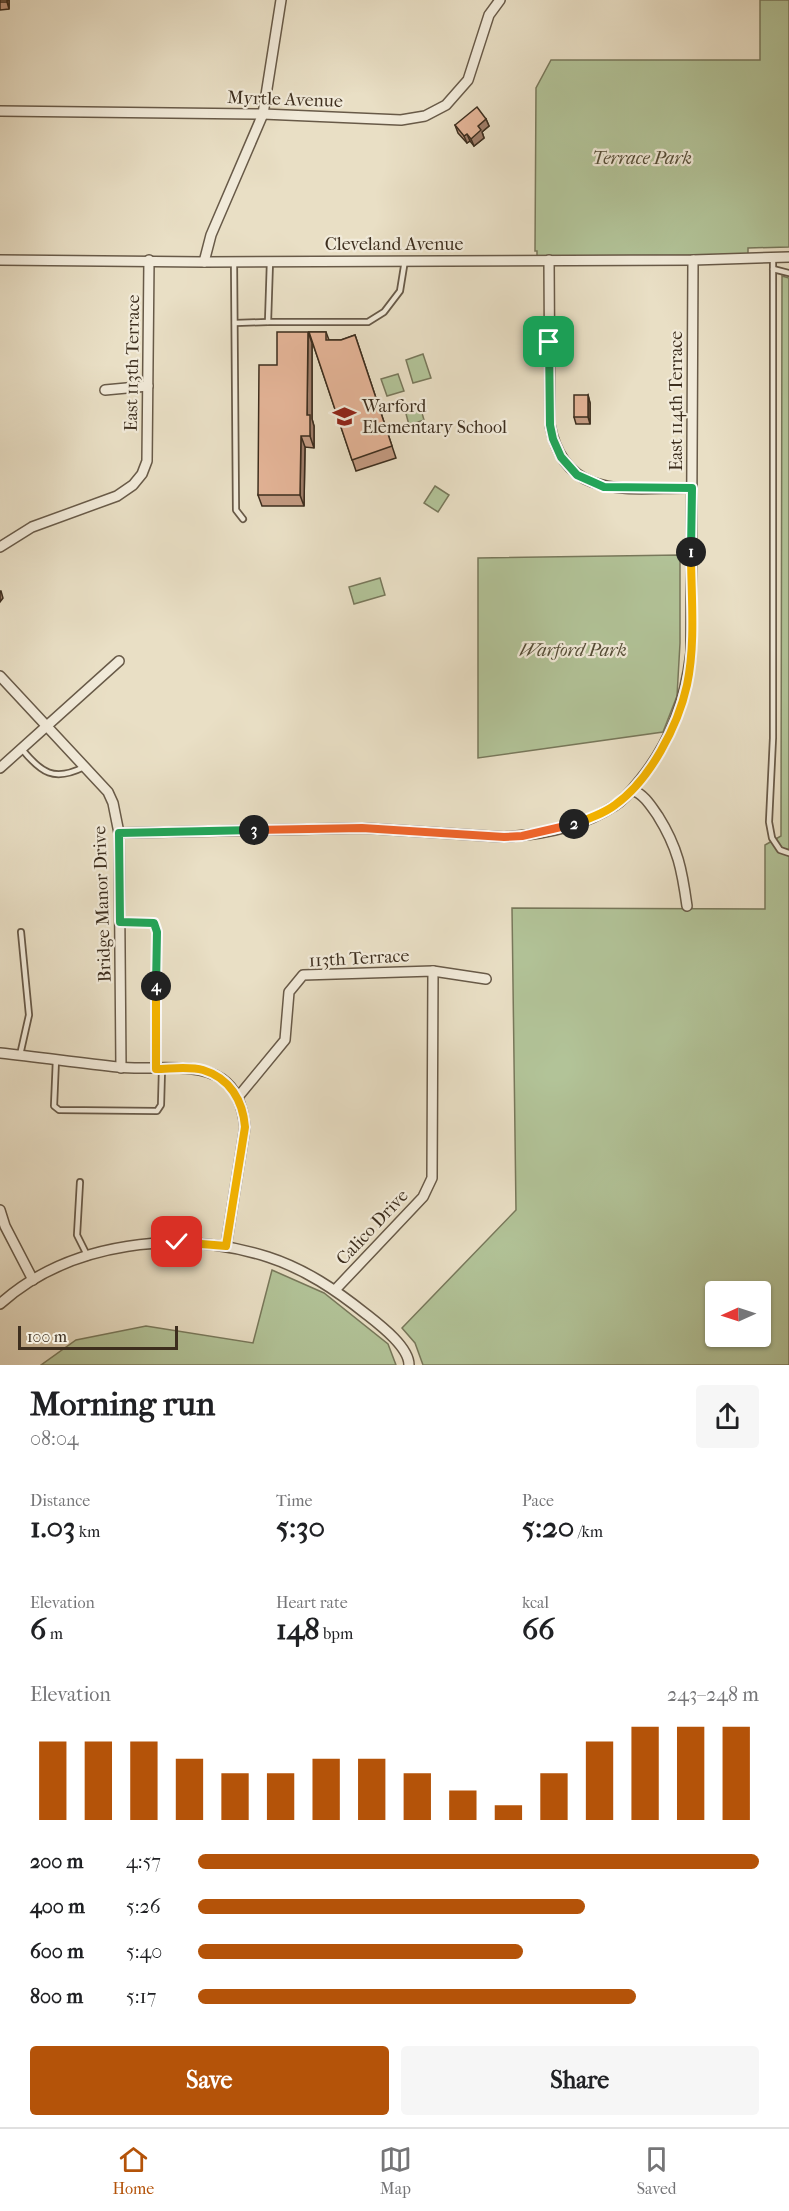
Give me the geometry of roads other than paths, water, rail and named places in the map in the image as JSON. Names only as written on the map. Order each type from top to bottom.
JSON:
[{"type":"street","points":[[204,261],[211,235],[263,114],[280,0]]},
{"type":"street","name":"Myrtle Avenue","points":[[0,111],[263,114],[400,120],[425,116],[446,105],[464,87],[489,15],[500,0]]},
{"type":"street","name":"Cleveland Avenue","points":[[0,260],[693,260],[789,257]]},
{"type":"street","name":"East 113th Terrace","points":[[0,547],[32,527],[117,496],[133,485],[145,465],[147,461],[149,260]]},
{"type":"street","points":[[549,260],[550,425],[561,457],[577,475],[604,487],[692,488]]},
{"type":"street","name":"East 114th Terrace","points":[[119,833],[362,828],[504,837],[522,836],[561,829],[588,819],[615,805],[632,790],[651,767],[679,714],[687,685],[691,653],[693,260]]},
{"type":"street","points":[[105,390],[148,386]]},
{"type":"street","points":[[0,768],[119,661]]},
{"type":"street","name":"Bridge Manor Drive","points":[[0,676],[108,792],[113,803],[119,833],[121,1068]]},
{"type":"street","points":[[632,790],[638,792],[652,806],[672,839],[682,871],[687,906]]},
{"type":"street","name":"113th Terrace","points":[[238,1097],[285,1040],[289,992],[303,975],[433,970],[486,979]]},
{"type":"street","name":"Calico Drive","points":[[0,1304],[33,1280],[75,1260],[124,1247],[177,1242],[226,1246],[269,1257],[310,1275],[335,1290],[423,1197],[432,1178],[433,970]]},
{"type":"street","points":[[0,1053],[121,1068],[202,1070],[223,1080],[238,1097],[245,1127],[226,1246]]},
{"type":"street","points":[[0,1210],[5,1226],[33,1280]]},
{"type":"street","points":[[335,1290],[389,1333],[409,1358],[409,1365]]},
{"type":"lane","points":[[773,259],[773,738],[769,822],[772,838],[780,850],[789,853]]},
{"type":"lane","points":[[234,323],[368,322],[384,312],[400,291],[405,260]]},
{"type":"lane","points":[[234,261],[236,510],[243,519]]},
{"type":"lane","points":[[268,322],[270,261]]},
{"type":"lane","points":[[773,269],[789,273]]},
{"type":"lane","points":[[21,748],[35,765],[50,773],[68,775],[84,767]]},
{"type":"lane","points":[[56,1059],[54,1106],[59,1110],[157,1111],[161,1105],[157,932],[154,923],[120,922]]},
{"type":"lane","points":[[20,1055],[30,1015],[21,932]]},
{"type":"lane","points":[[80,1182],[78,1235],[88,1257]]},
{"type":"place","name":"Warford Elementary School","points":[[344,416]]},
{"type":"park label","name":"Terrace Park","points":[[642,158]]},
{"type":"park label","name":"Warford Park","points":[[573,650]]}]
